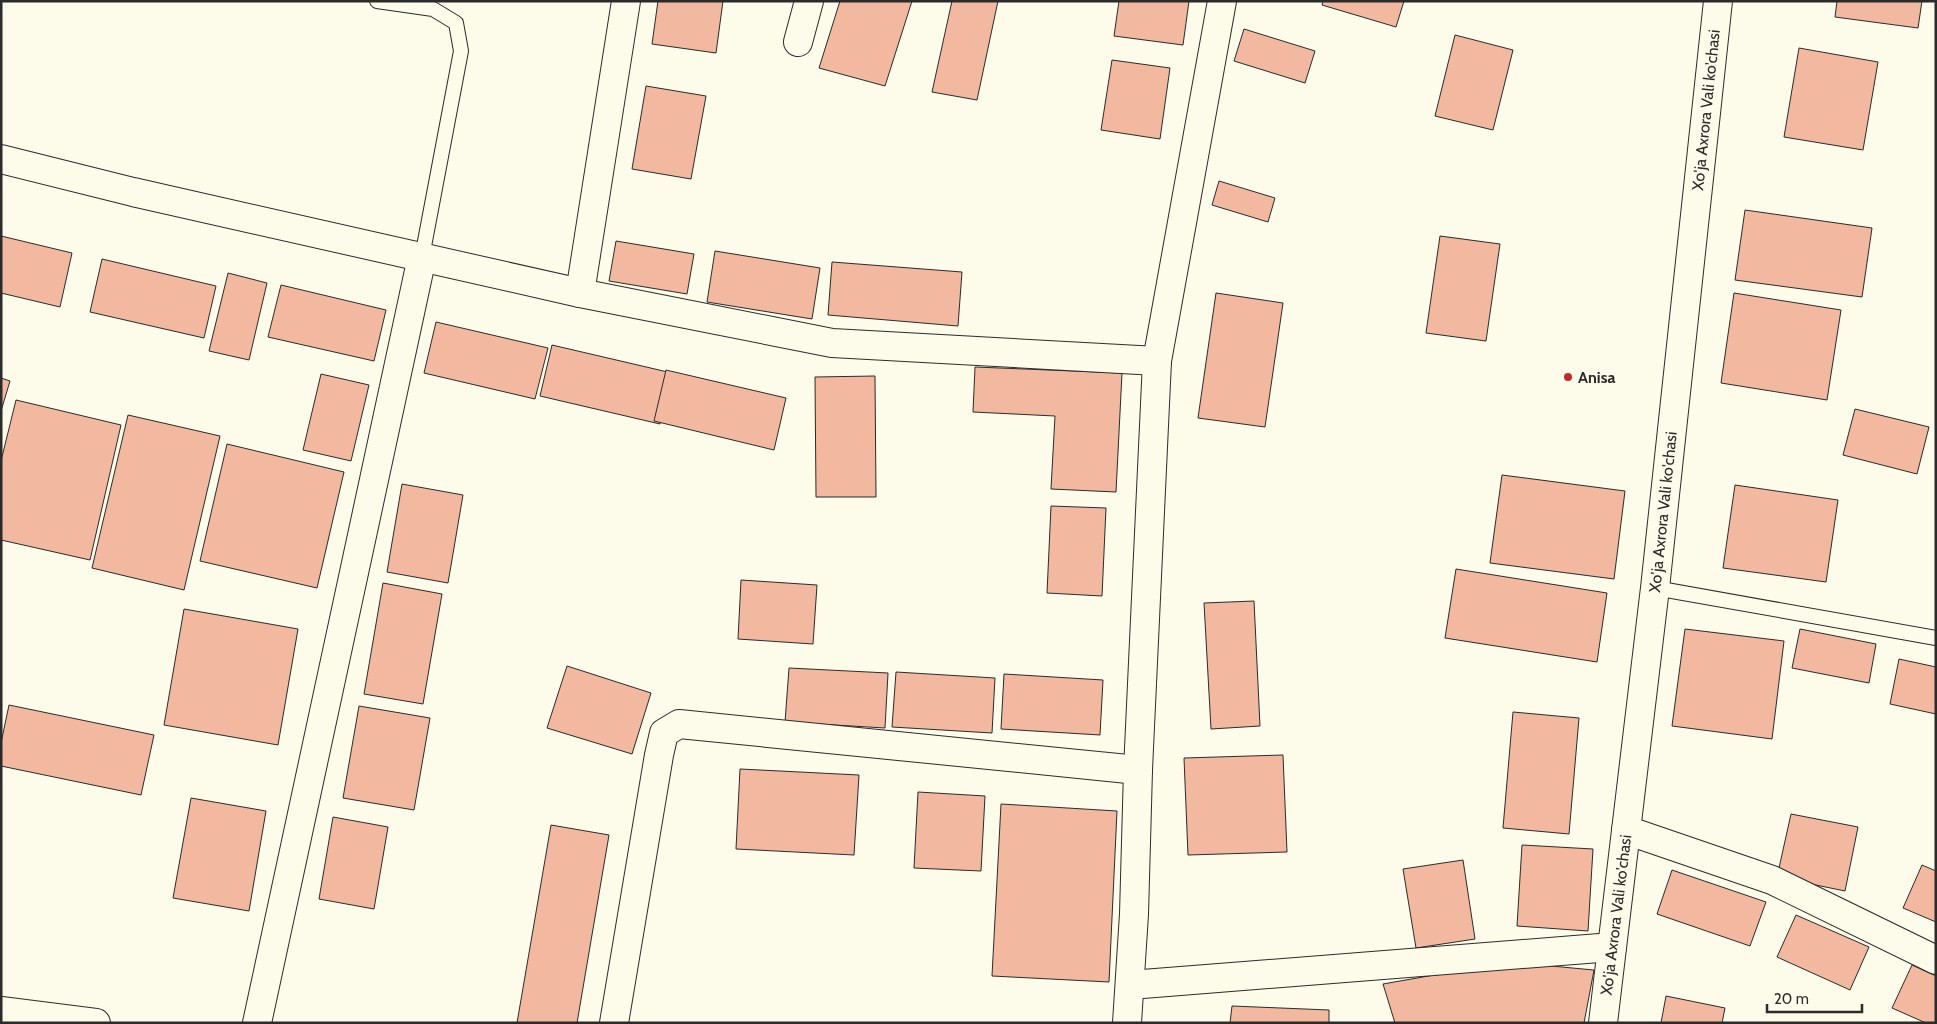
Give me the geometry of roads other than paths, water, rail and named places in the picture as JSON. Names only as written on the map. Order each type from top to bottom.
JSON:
[{"type":"street","points":[[580,293],[626,1]]},
{"type":"street","points":[[798,42],[809,1]]},
{"type":"street","points":[[1127,1023],[1134,914],[1138,770],[1157,361],[1222,1]]},
{"type":"street","name":"Xo'ja Axrora Vali ko'chasi","points":[[1603,1023],[1654,588],[1718,1]]},
{"type":"street","points":[[1,159],[133,192],[580,293],[832,343],[1157,361]]},
{"type":"street","points":[[257,1023],[422,257]]},
{"type":"street","points":[[614,1023],[664,732],[679,724],[1138,770]]},
{"type":"street","points":[[1626,830],[1772,880],[1936,960]]},
{"type":"street","points":[[1130,985],[1612,946]]},
{"type":"street","points":[[1,1011],[96,1023]]},
{"type":"lane","points":[[376,1],[433,9],[456,23],[461,51],[422,257]]},
{"type":"lane","points":[[1654,588],[1936,638]]},
{"type":"place","name":"Anisa","points":[[1568,377]]}]
